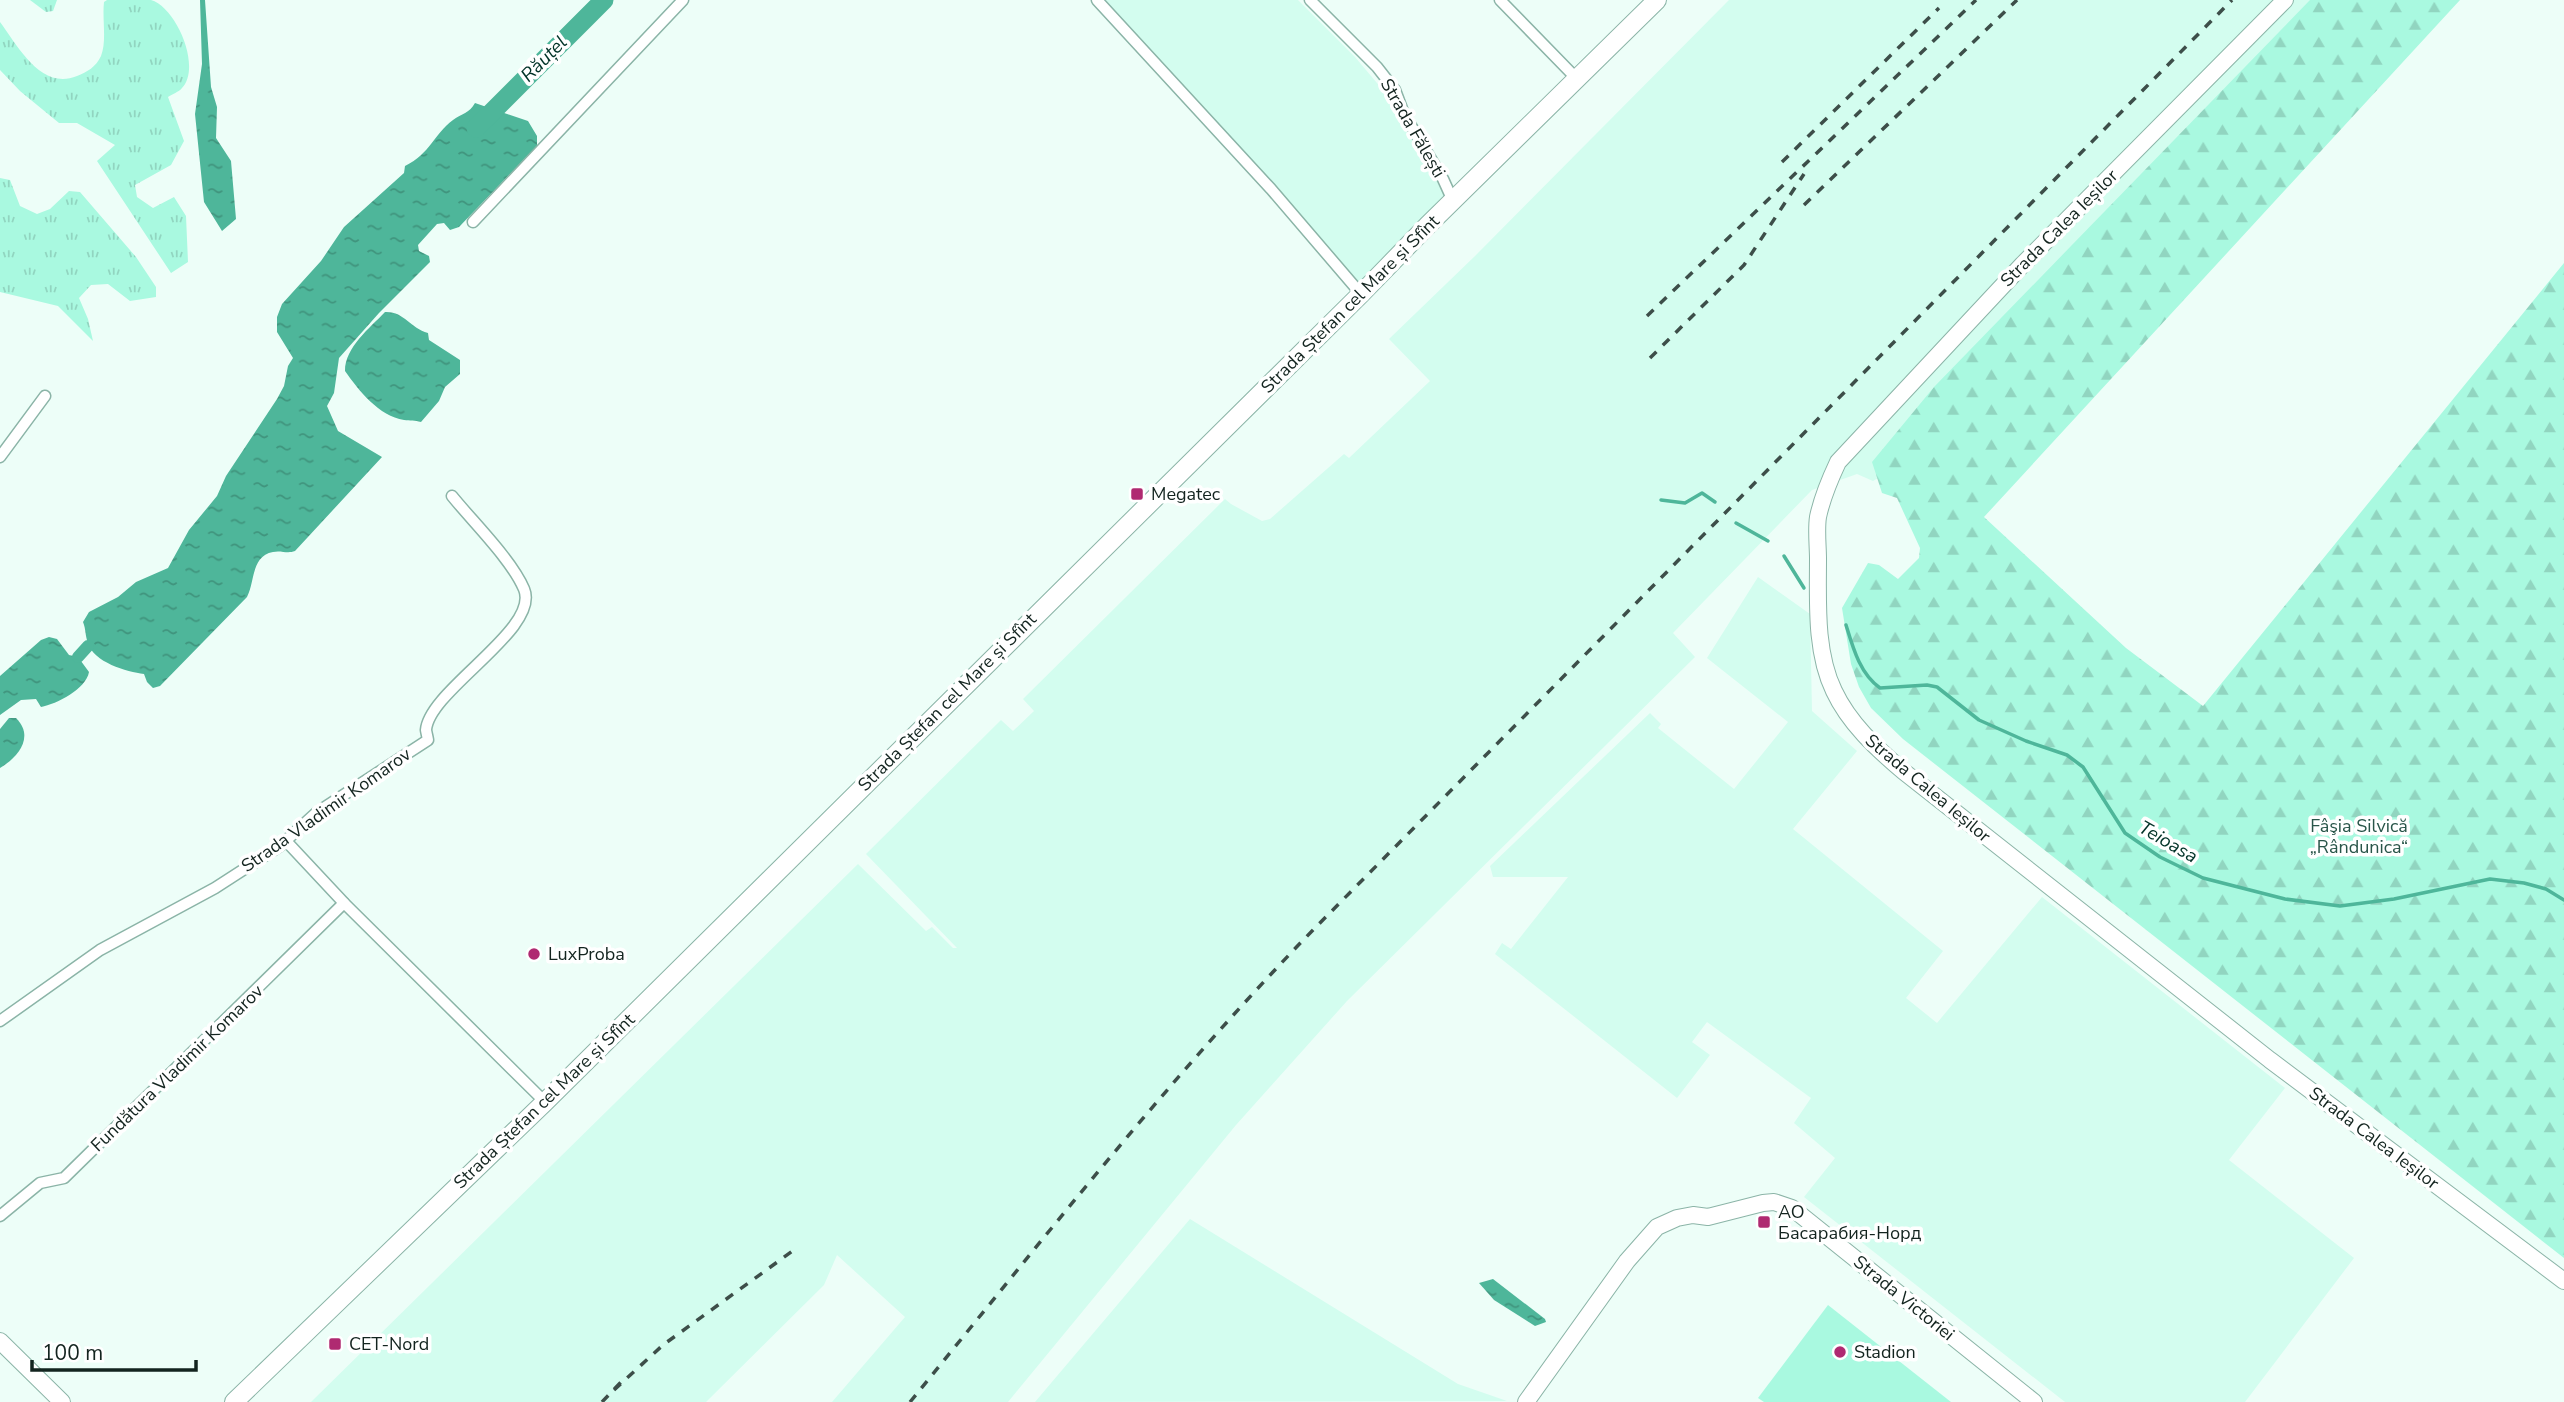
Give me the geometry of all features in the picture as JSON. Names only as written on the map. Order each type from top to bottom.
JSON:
[{"type":"main road","name":"Strada Ștefan cel Mare și Sfînt","points":[[234,1402],[545,1102],[1657,0]]},
{"type":"street","points":[[473,222],[683,0]]},
{"type":"street","points":[[1097,0],[1362,294]]},
{"type":"street","name":"Strada Fălești","points":[[1310,0],[1377,67],[1395,90],[1404,114],[1453,201]]},
{"type":"street","points":[[1500,0],[1576,78]]},
{"type":"street","name":"Strada Calea Ieșilor","points":[[2285,0],[2023,264],[1838,462],[1822,501],[1818,519],[1820,626],[1825,662],[1832,688],[1850,717],[1903,771],[2270,1060],[2564,1281]]},
{"type":"street","points":[[0,457],[45,396]]},
{"type":"street","name":"Strada Vladimir Komarov","points":[[0,1021],[100,950],[215,888],[286,841],[316,813],[428,740],[426,730],[437,707],[503,638],[525,609],[526,599],[524,589],[509,565],[452,496]]},
{"type":"street","points":[[286,841],[344,903],[545,1102]]},
{"type":"street","name":"Fundătura Vladimir Komarov","points":[[0,1216],[40,1183],[64,1178],[344,903]]},
{"type":"street","name":"Strada Victoriei","points":[[1526,1402],[1627,1261],[1657,1227],[1677,1218],[1708,1217],[1774,1202],[1792,1208],[2034,1402]]},
{"type":"street","points":[[0,1341],[62,1402]]},
{"type":"shaded area","points":[[1097,0],[1298,0],[1355,57],[1393,102],[1453,201],[1361,294]]},
{"type":"shaded area","points":[[1729,0],[2336,0],[1895,469],[1873,481],[1857,474],[1812,490],[1673,633],[1695,657],[1347,1001],[1236,1125],[1008,1402],[832,1402],[905,1317],[837,1255],[824,1285],[706,1402],[311,1402],[858,864],[926,931],[932,927],[953,948],[957,948],[866,854],[1001,720],[1013,731],[1034,711],[1023,699],[1225,499],[1262,521],[1270,519],[1344,454],[1349,458],[1430,381],[1389,339]]},
{"type":"shaded area","points":[[1758,577],[1810,614],[1812,711],[1857,751],[1793,829],[1943,951],[1906,998],[1937,1023],[2042,897],[2285,1088],[2229,1160],[2354,1258],[2245,1402],[2065,1402],[1804,1197],[1835,1158],[1794,1123],[1811,1098],[1707,1022],[1692,1042],[1710,1055],[1677,1098],[1495,954],[1502,943],[1511,949],[1568,877],[1493,877],[1490,866],[1650,713],[1661,724],[1658,728],[1734,789],[1788,722],[1707,658]]},
{"type":"shaded area","points":[[1190,1219],[1458,1384],[1507,1401],[1035,1402]]},
{"type":"green space","points":[[30,0],[57,0],[53,11],[46,12]]},
{"type":"green space","points":[[151,0],[160,5],[177,25],[188,53],[187,78],[181,89],[168,97],[184,141],[171,165],[135,185],[137,197],[153,208],[174,197],[186,216],[188,262],[171,273],[97,161],[115,145],[77,123],[59,123],[20,91],[0,70],[0,22],[23,54],[42,72],[64,79],[88,71],[97,63],[103,50],[104,2]]},
{"type":"green space","name":"Fâşia Silvică „Rândunica“","points":[[2310,0],[2460,0],[1984,517],[2126,648],[2203,706],[2564,263],[2564,1258],[1903,739],[1871,708],[1859,687],[1851,664],[1842,608],[1868,563],[1879,565],[1898,579],[1919,558],[1920,548],[1897,498],[1882,493],[1872,462],[1934,387]]},
{"type":"green space","points":[[0,178],[10,180],[20,206],[37,214],[50,209],[69,191],[80,192],[136,257],[156,287],[156,297],[130,301],[108,284],[91,285],[79,298],[93,341],[58,306],[0,292]]},
{"type":"green space","name":"Stadion","points":[[1828,1305],[1951,1402],[1764,1402],[1758,1398]]},
{"type":"water","points":[[200,0],[205,0],[211,87],[217,107],[216,138],[231,161],[236,219],[222,231],[204,202],[195,114],[202,64]]},
{"type":"water","points":[[475,103],[528,121],[537,136],[537,146],[459,227],[450,230],[444,223],[437,224],[418,245],[419,251],[429,256],[430,262],[339,358],[334,393],[327,406],[338,431],[382,457],[295,551],[273,552],[261,559],[247,597],[160,686],[153,688],[144,674],[103,661],[91,650],[87,640],[83,622],[89,612],[118,597],[136,582],[168,568],[189,530],[217,496],[226,476],[284,386],[288,366],[293,358],[277,332],[277,317],[282,304],[321,261],[344,227],[404,173],[405,166],[421,155],[446,126]]},
{"type":"water","points":[[385,312],[397,314],[428,333],[429,340],[460,360],[460,374],[445,387],[439,401],[421,422],[395,418],[378,408],[345,371],[346,362],[354,346]]},
{"type":"water","points":[[49,637],[57,639],[69,655],[78,657],[89,672],[87,678],[77,690],[55,703],[41,707],[36,699],[21,700],[0,715],[0,676],[41,640]]},
{"type":"water","points":[[9,718],[16,718],[22,725],[24,739],[18,752],[0,768],[0,729]]},
{"type":"water","points":[[1493,1279],[1546,1322],[1535,1326],[1494,1300],[1479,1283]]},
{"type":"waterway","name":"Răuțel","points":[[476,128],[604,0]]},
{"type":"waterway","points":[[1661,500],[1685,503],[1702,493],[1715,502]]},
{"type":"waterway","points":[[1736,523],[1768,541]]},
{"type":"waterway","points":[[1784,556],[1804,588]]},
{"type":"waterway","name":"Teioasa","points":[[1846,625],[1862,668],[1880,688],[1927,685],[1937,687],[1979,720],[2026,741],[2067,755],[2083,767],[2125,833],[2160,857],[2203,878],[2285,899],[2340,906],[2394,899],[2490,879],[2546,889],[2564,900]]},
{"type":"waterway","points":[[78,657],[88,646]]},
{"type":"railway","points":[[1647,316],[1976,0]]},
{"type":"railway","points":[[1804,205],[2017,0]]},
{"type":"railway","points":[[910,1402],[1157,1102],[1260,986],[2232,0]]},
{"type":"railway","points":[[1782,162],[1939,8]]},
{"type":"railway","points":[[1650,358],[1744,265],[1804,174]]},
{"type":"railway","points":[[614,1390],[663,1345],[798,1247]]},
{"type":"railway","points":[[602,1402],[621,1382]]},
{"type":"place","name":"Megatec","points":[[1137,494]]},
{"type":"place","name":"LuxProba","points":[[534,954]]},
{"type":"place","name":"АО Басарабия-Норд","points":[[1764,1222]]},
{"type":"place","name":"CET-Nord","points":[[335,1344]]},
{"type":"place","name":"Stadion","points":[[1840,1352]]}]
